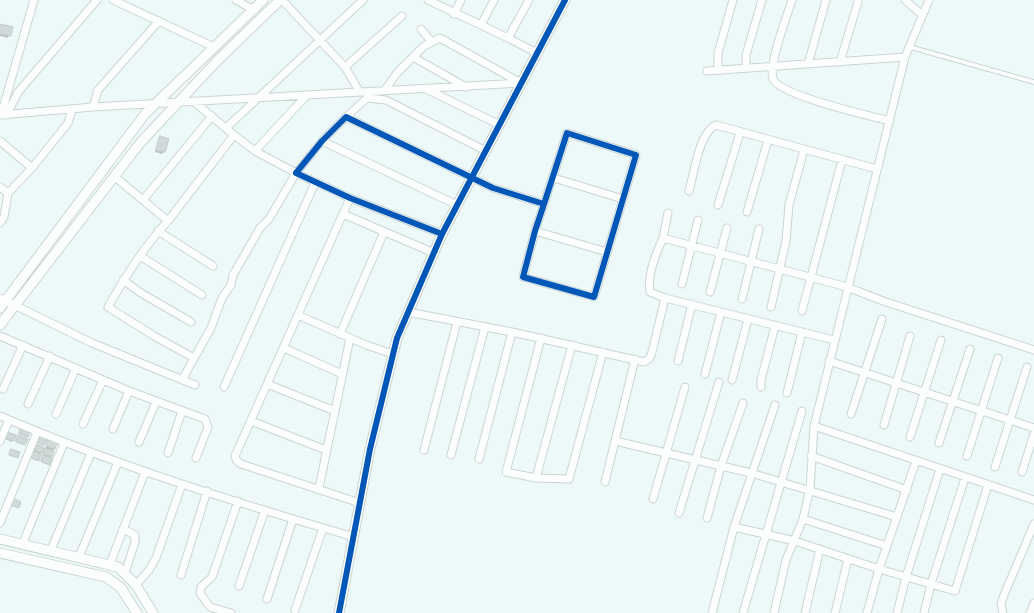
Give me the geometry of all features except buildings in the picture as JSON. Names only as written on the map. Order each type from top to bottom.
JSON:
[{"type":"street","points":[[2,115],[34,0]]},
{"type":"street","points":[[2,115],[19,91],[96,0]]},
{"type":"street","points":[[113,0],[214,47]]},
{"type":"street","points":[[236,0],[254,10]]},
{"type":"street","points":[[195,385],[92,343],[15,306],[2,302],[145,114],[263,0]]},
{"type":"street","points":[[0,325],[140,143],[178,102],[281,0],[321,40],[345,67],[359,91]]},
{"type":"street","points":[[226,128],[363,0]]},
{"type":"street","points":[[428,0],[454,14],[481,25],[537,53]]},
{"type":"street","points":[[454,14],[461,0]]},
{"type":"street","points":[[481,25],[494,0]]},
{"type":"street","points":[[508,38],[529,0]]},
{"type":"street","points":[[339,613],[370,449],[397,338],[442,234],[565,0]]},
{"type":"street","points":[[718,70],[718,52],[733,0]]},
{"type":"street","points":[[746,68],[746,55],[762,0]]},
{"type":"street","points":[[792,0],[772,67],[773,79],[777,85],[790,92],[890,121]]},
{"type":"street","points":[[808,64],[826,0]]},
{"type":"street","points":[[905,0],[922,15]]},
{"type":"street","points":[[774,613],[786,560],[803,519],[810,489],[814,426],[847,287],[905,57],[929,0]]},
{"type":"street","points":[[840,62],[858,2]]},
{"type":"street","points":[[345,67],[402,16]]},
{"type":"street","points":[[93,107],[98,90],[158,21]]},
{"type":"street","points":[[421,29],[431,41]]},
{"type":"street","points":[[385,90],[394,77],[413,57],[431,41],[440,38],[521,83]]},
{"type":"street","points":[[413,57],[466,87]]},
{"type":"street","points":[[707,70],[772,67],[905,57]]},
{"type":"street","points":[[2,115],[93,107],[521,83]]},
{"type":"street","points":[[425,88],[500,125]]},
{"type":"street","points":[[255,151],[306,96]]},
{"type":"street","points":[[182,380],[211,328],[222,298],[232,285],[233,275],[260,228],[269,219],[296,173],[322,141],[367,98],[386,100],[486,151]]},
{"type":"street","points":[[193,101],[255,151],[296,173],[350,198],[442,234]]},
{"type":"street","points":[[0,223],[4,216],[8,193],[32,168],[68,123],[72,109]]},
{"type":"street","points":[[143,200],[212,116]]},
{"type":"street","points":[[346,117],[493,188],[544,204]]},
{"type":"street","points":[[689,192],[703,141],[711,127],[716,125],[740,133],[877,170]]},
{"type":"street","points":[[567,133],[636,155],[594,297],[523,277],[535,231],[554,178],[567,133]]},
{"type":"street","points":[[718,205],[740,133]]},
{"type":"street","points":[[194,358],[154,336],[108,307],[123,280],[158,231],[234,135]]},
{"type":"street","points":[[747,212],[768,140]]},
{"type":"street","points":[[0,141],[32,168]]},
{"type":"street","points":[[322,141],[457,205]]},
{"type":"street","points":[[771,307],[788,230],[788,205],[804,150]]},
{"type":"street","points":[[802,311],[842,160]]},
{"type":"street","points":[[114,176],[168,220]]},
{"type":"street","points":[[554,178],[623,199]]},
{"type":"street","points":[[224,387],[315,183]]},
{"type":"street","points":[[0,187],[8,193]]},
{"type":"street","points":[[350,198],[235,456],[237,461],[360,503]]},
{"type":"street","points":[[668,213],[663,238],[656,252],[648,285],[650,292],[665,298],[834,340]]},
{"type":"street","points":[[343,214],[434,253]]},
{"type":"street","points":[[682,284],[698,220]]},
{"type":"street","points":[[710,292],[727,228]]},
{"type":"street","points":[[742,299],[758,229]]},
{"type":"street","points":[[158,231],[212,266]]},
{"type":"street","points":[[535,231],[607,252]]},
{"type":"street","points":[[340,334],[384,232]]},
{"type":"street","points":[[663,238],[847,287],[883,301],[1034,350]]},
{"type":"street","points":[[140,256],[202,295]]},
{"type":"street","points":[[123,280],[141,293],[191,322]]},
{"type":"street","points":[[408,312],[541,338],[644,362],[650,358],[658,333],[665,298]]},
{"type":"street","points":[[678,361],[692,304]]},
{"type":"street","points":[[705,374],[721,312]]},
{"type":"street","points":[[298,315],[340,334],[393,354]]},
{"type":"street","points":[[732,380],[748,319]]},
{"type":"street","points":[[851,414],[882,319]]},
{"type":"street","points":[[424,450],[457,322]]},
{"type":"street","points":[[762,387],[760,380],[775,326]]},
{"type":"street","points":[[451,455],[485,327]]},
{"type":"street","points":[[479,459],[512,332]]},
{"type":"street","points":[[787,393],[802,332]]},
{"type":"street","points":[[0,336],[156,402],[205,419],[208,427],[196,458]]},
{"type":"street","points":[[884,425],[910,336]]},
{"type":"street","points":[[319,488],[350,338]]},
{"type":"street","points":[[541,338],[506,472],[536,478],[567,480],[571,477],[603,352]]},
{"type":"street","points":[[910,436],[941,340]]},
{"type":"street","points":[[536,478],[572,345]]},
{"type":"street","points":[[3,389],[23,346]]},
{"type":"street","points":[[284,348],[342,374]]},
{"type":"street","points":[[939,443],[970,349]]},
{"type":"street","points":[[28,404],[50,356]]},
{"type":"street","points":[[967,456],[998,358]]},
{"type":"street","points":[[605,482],[635,359]]},
{"type":"street","points":[[829,361],[1034,428]]},
{"type":"street","points":[[995,467],[1027,367]]},
{"type":"street","points":[[56,414],[76,368]]},
{"type":"street","points":[[83,424],[103,380]]},
{"type":"street","points":[[679,513],[719,382]]},
{"type":"street","points":[[267,384],[335,411]]},
{"type":"street","points":[[653,499],[685,387]]},
{"type":"street","points":[[113,429],[129,391]]},
{"type":"street","points":[[139,442],[156,402]]},
{"type":"street","points":[[707,518],[742,403]]},
{"type":"street","points":[[712,613],[734,527],[775,405]]},
{"type":"street","points":[[168,453],[182,411]]},
{"type":"street","points":[[743,613],[780,481],[802,411]]},
{"type":"street","points":[[0,416],[64,443],[145,472],[354,537]]},
{"type":"street","points":[[0,441],[9,420]]},
{"type":"street","points":[[251,421],[326,450]]},
{"type":"street","points":[[814,426],[965,478],[1034,499]]},
{"type":"street","points":[[0,523],[38,432]]},
{"type":"street","points":[[1022,472],[1034,434]]},
{"type":"street","points":[[615,441],[751,473],[810,489],[897,517]]},
{"type":"street","points":[[22,545],[64,443]]},
{"type":"street","points":[[51,550],[91,453]]},
{"type":"street","points":[[811,456],[907,490]]},
{"type":"street","points":[[867,613],[879,569],[916,461]]},
{"type":"street","points":[[79,557],[118,462]]},
{"type":"street","points":[[897,613],[906,577],[940,469]]},
{"type":"street","points":[[110,564],[145,472]]},
{"type":"street","points":[[924,613],[931,584],[965,478]]},
{"type":"street","points":[[136,584],[149,570],[156,558],[182,484]]},
{"type":"street","points":[[734,527],[764,536],[820,549],[879,569],[955,590],[988,485]]},
{"type":"street","points":[[181,575],[207,491]]},
{"type":"street","points":[[231,613],[212,610],[200,593],[201,587],[212,577],[238,501]]},
{"type":"street","points":[[239,586],[265,510]]},
{"type":"street","points":[[267,599],[293,519]]},
{"type":"street","points":[[803,519],[887,546]]},
{"type":"street","points":[[1003,613],[1001,604],[1004,595],[1034,524]]},
{"type":"street","points":[[295,610],[323,528]]},
{"type":"street","points":[[124,529],[135,535],[136,542],[125,573]]},
{"type":"street","points":[[0,539],[110,564],[125,573],[136,584],[153,613]]},
{"type":"street","points":[[805,613],[820,549]]},
{"type":"street","points":[[0,553],[106,577],[121,588],[137,613]]},
{"type":"street","points":[[835,613],[848,559]]},
{"type":"street","points":[[91,574],[95,561]]},
{"type":"street","points":[[1030,613],[1034,603]]},
{"type":"lane","points":[[910,47],[1034,82]]},
{"type":"cycle path","points":[[339,613],[370,449],[397,338],[442,234],[565,0]]},
{"type":"cycle path","points":[[442,234],[350,198],[296,173],[322,141],[346,117],[493,188],[544,204],[523,277],[594,297],[636,155],[567,133],[544,204]]}]
